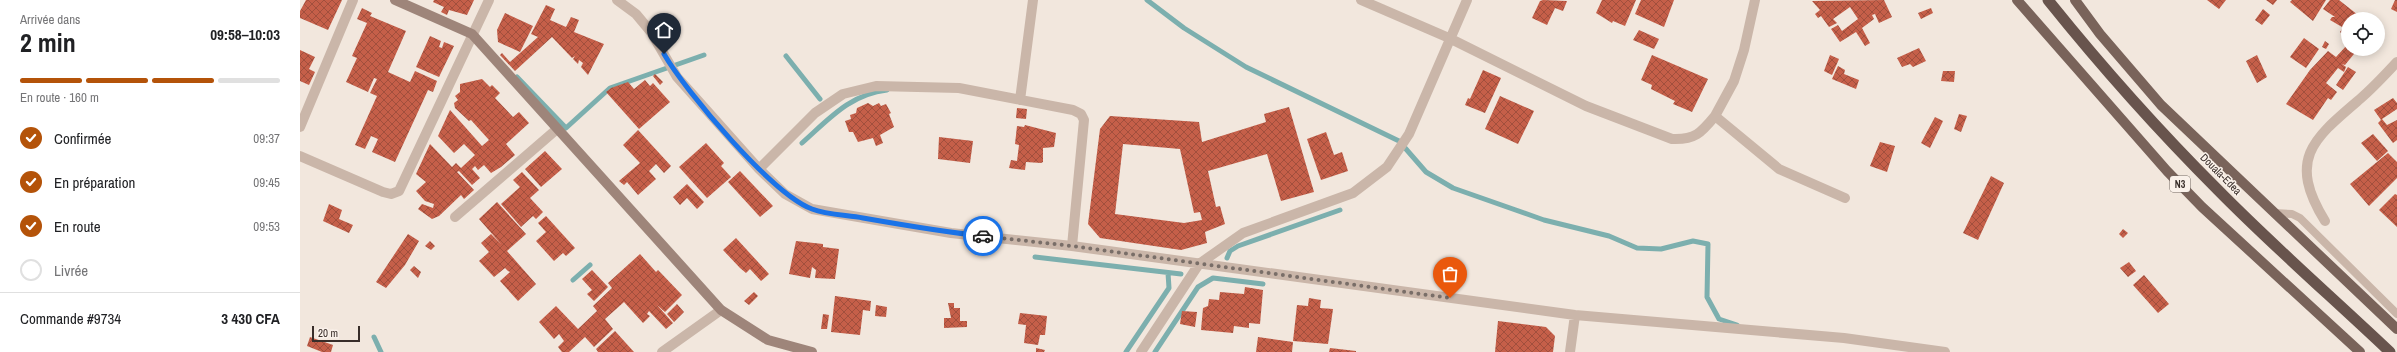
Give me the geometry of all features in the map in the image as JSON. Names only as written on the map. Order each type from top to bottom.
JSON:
[{"type":"highway","name":"Douala-Edea","points":[[2048,0],[2085,47],[2144,113],[2218,190],[2390,352]]},
{"type":"main road","points":[[395,0],[472,34],[721,310],[768,340],[812,352]]},
{"type":"main road","name":"N3","points":[[2016,0],[2091,87],[2202,207],[2360,352]]},
{"type":"main road","points":[[2075,0],[2100,34],[2162,105],[2397,329]]},
{"type":"street","points":[[300,128],[353,0]]},
{"type":"street","points":[[300,156],[383,192],[391,194],[399,191],[489,0]]},
{"type":"street","points":[[617,0],[636,14],[651,32],[677,77],[759,169],[785,194],[812,209],[951,233],[1072,246],[1575,315],[1844,338],[1946,352]]},
{"type":"street","points":[[1020,100],[1033,0]]},
{"type":"street","points":[[1362,0],[1449,38],[1586,106],[1672,140],[1687,140],[1701,132],[1715,116],[1734,81],[1744,50],[1754,0]]},
{"type":"street","points":[[1141,352],[1199,264],[1243,234],[1353,193],[1387,167],[1409,134],[1449,38],[1467,0]]},
{"type":"street","points":[[2325,221],[2312,199],[2307,176],[2310,150],[2327,127],[2362,98],[2397,62]]},
{"type":"street","points":[[759,169],[815,113],[843,94],[876,86],[959,88],[1073,110],[1081,114],[1084,120],[1072,246]]},
{"type":"street","points":[[1715,116],[1779,170],[1845,198]]},
{"type":"street","points":[[455,217],[557,129]]},
{"type":"street","points":[[662,352],[721,310]]},
{"type":"street","points":[[1570,352],[1575,315]]},
{"type":"lane","points":[[2274,213],[2292,214],[2300,218],[2397,314]]},
{"type":"building","points":[[306,0],[342,0],[328,30],[300,18],[300,11]]},
{"type":"building","points":[[434,0],[474,0],[467,15],[449,10],[447,15],[441,12],[444,7],[433,2]]},
{"type":"building","points":[[1602,0],[1636,0],[1625,26],[1613,21],[1612,23],[1596,13]]},
{"type":"building","points":[[1641,0],[1674,0],[1664,27],[1635,14]]},
{"type":"building","points":[[1884,0],[1892,17],[1879,23],[1875,14],[1872,15],[1874,19],[1862,28],[1870,43],[1865,46],[1856,32],[1840,42],[1831,29],[1838,25],[1842,31],[1858,19],[1850,7],[1833,19],[1837,23],[1829,27],[1821,16],[1818,18],[1815,14],[1820,10],[1812,1]]},
{"type":"building","points":[[2207,0],[2226,0],[2219,9]]},
{"type":"building","points":[[2266,0],[2277,0],[2273,5]]},
{"type":"building","points":[[2292,0],[2326,0],[2313,21],[2290,2]]},
{"type":"building","points":[[2330,0],[2339,0],[2354,12],[2341,12],[2341,26],[2330,20],[2332,17],[2335,17],[2323,9]]},
{"type":"building","points":[[2395,0],[2397,0],[2397,12],[2391,9]]},
{"type":"building","points":[[1540,1],[1567,1],[1563,11],[1555,8],[1547,25],[1532,18]]},
{"type":"building","points":[[546,5],[555,9],[550,20],[566,27],[571,17],[579,20],[574,32],[604,44],[588,75],[581,67],[583,63],[579,60],[578,64],[573,59],[575,56],[572,58],[552,37],[515,71],[500,55],[502,53],[510,62],[538,37],[531,34]]},
{"type":"building","points":[[362,8],[372,13],[370,16],[406,31],[388,72],[410,82],[415,71],[437,81],[433,92],[428,90],[395,162],[372,152],[378,139],[371,136],[365,149],[355,145],[377,96],[370,93],[377,79],[374,78],[368,92],[346,82],[357,58],[352,56],[367,23],[357,19]]},
{"type":"building","points":[[1931,8],[1933,13],[1921,19],[1918,13]]},
{"type":"building","points":[[2263,9],[2270,15],[2262,25],[2255,20]]},
{"type":"building","points":[[505,13],[533,26],[520,52],[498,42],[497,30]]},
{"type":"building","points":[[1639,30],[1659,39],[1654,49],[1633,40]]},
{"type":"building","points":[[430,36],[441,41],[439,47],[442,48],[444,42],[454,46],[439,77],[416,67]]},
{"type":"building","points":[[2304,38],[2319,49],[2306,68],[2290,57]]},
{"type":"building","points":[[2325,41],[2329,44],[2326,49],[2322,47]]},
{"type":"building","points":[[1919,48],[1926,61],[1913,67],[1910,64],[1902,67],[1897,58]]},
{"type":"building","points":[[300,50],[315,57],[309,69],[315,72],[309,85],[300,81]]},
{"type":"building","points":[[2328,51],[2336,57],[2341,52],[2341,56],[2352,56],[2345,65],[2342,64],[2346,67],[2344,72],[2338,68],[2326,83],[2337,92],[2331,100],[2328,98],[2313,120],[2286,104],[2310,70]]},
{"type":"building","points":[[1652,55],[1708,79],[1692,112],[1673,104],[1675,101],[1651,89],[1652,85],[1641,80]]},
{"type":"building","points":[[1830,55],[1839,59],[1832,75],[1824,71]]},
{"type":"building","points":[[2257,55],[2267,77],[2257,83],[2246,61]]},
{"type":"building","points":[[1838,66],[1845,70],[1844,74],[1859,80],[1856,89],[1832,79]]},
{"type":"building","points":[[2348,67],[2356,72],[2343,90],[2336,85]]},
{"type":"building","points":[[1483,70],[1501,78],[1485,113],[1465,105],[1468,98],[1470,99]]},
{"type":"building","points":[[1943,71],[1955,71],[1954,82],[1941,81]]},
{"type":"building","points":[[655,74],[663,82],[660,85],[653,76]]},
{"type":"building","points":[[482,79],[490,87],[492,85],[500,93],[495,98],[513,117],[519,112],[529,123],[506,144],[515,155],[501,167],[491,173],[484,165],[478,170],[475,166],[472,169],[480,178],[472,185],[459,171],[457,172],[474,190],[464,199],[461,195],[439,216],[432,219],[418,209],[422,204],[433,208],[434,204],[425,201],[416,191],[426,182],[416,174],[430,144],[452,167],[456,163],[461,168],[475,155],[464,144],[454,153],[438,136],[450,110],[482,146],[489,140],[471,120],[469,121],[455,108],[454,103],[458,100],[455,96],[460,92],[460,84]]},
{"type":"building","points":[[645,80],[650,86],[653,83],[670,102],[639,129],[606,92],[611,88],[628,82],[634,89]]},
{"type":"building","points":[[1500,96],[1534,111],[1518,144],[1485,129]]},
{"type":"building","points":[[2393,98],[2397,103],[2397,109],[2382,119],[2387,125],[2397,120],[2397,140],[2393,143],[2378,123],[2381,120],[2374,110]]},
{"type":"building","points":[[868,103],[873,106],[879,103],[881,106],[886,104],[891,113],[889,114],[894,127],[880,135],[883,143],[876,146],[873,138],[858,142],[853,132],[849,132],[845,121],[851,119],[850,115],[856,113],[857,108]]},
{"type":"building","points":[[1289,107],[1314,192],[1281,201],[1267,154],[1208,171],[1216,207],[1220,206],[1225,224],[1205,232],[1207,243],[1181,250],[1100,238],[1088,224],[1100,129],[1110,116],[1199,122],[1202,142],[1266,122],[1264,114]],"holes":[[[1123,144],[1180,149],[1194,213],[1200,212],[1202,220],[1184,223],[1115,214]]]},
{"type":"building","points":[[1017,108],[1027,109],[1026,119],[1016,118]]},
{"type":"building","points":[[1959,114],[1967,116],[1961,132],[1954,129]]},
{"type":"building","points":[[1935,117],[1943,121],[1930,148],[1921,143]]},
{"type":"building","points":[[1025,125],[1056,133],[1054,147],[1043,148],[1043,162],[1041,163],[1026,162],[1025,170],[1009,168],[1011,160],[1017,161],[1019,145],[1015,144],[1017,126],[1024,127]]},
{"type":"building","points":[[638,130],[671,166],[664,173],[656,164],[649,171],[656,179],[638,195],[627,182],[624,185],[619,181],[640,163],[623,145]]},
{"type":"building","points":[[1326,132],[1334,155],[1342,152],[1348,171],[1321,180],[1307,139]]},
{"type":"building","points":[[2373,134],[2388,151],[2377,161],[2361,143]]},
{"type":"building","points":[[939,137],[973,141],[970,163],[938,159]]},
{"type":"building","points":[[1880,142],[1895,146],[1887,172],[1870,166]]},
{"type":"building","points":[[706,143],[724,163],[721,166],[731,177],[707,198],[679,167]]},
{"type":"building","points":[[545,151],[562,169],[541,187],[525,169]]},
{"type":"building","points":[[2388,153],[2397,162],[2397,178],[2369,206],[2350,184]]},
{"type":"building","points":[[740,171],[773,206],[760,217],[728,182]]},
{"type":"building","points":[[522,172],[539,190],[530,198],[543,212],[536,219],[533,216],[521,227],[501,204],[520,187],[513,180]]},
{"type":"building","points":[[1991,176],[2004,183],[1978,240],[1963,233]]},
{"type":"building","points":[[687,184],[704,202],[697,209],[687,198],[680,205],[673,197]]},
{"type":"building","points":[[2395,194],[2397,195],[2397,227],[2379,210]]},
{"type":"building","points":[[497,202],[526,234],[507,251],[536,284],[518,301],[500,281],[510,272],[505,268],[494,277],[479,261],[489,252],[481,243],[491,234],[501,244],[479,219]]},
{"type":"building","points":[[329,204],[342,210],[339,219],[353,225],[349,233],[323,221]]},
{"type":"building","points":[[546,216],[575,248],[566,256],[563,253],[554,261],[536,241],[546,232],[538,223]]},
{"type":"building","points":[[2123,229],[2128,233],[2123,238],[2119,234]]},
{"type":"building","points":[[408,234],[419,241],[405,265],[386,288],[376,282]]},
{"type":"building","points":[[736,238],[769,274],[761,281],[750,269],[746,273],[723,250]]},
{"type":"building","points":[[430,241],[435,246],[431,250],[425,246]]},
{"type":"building","points":[[796,241],[823,244],[823,247],[839,249],[835,279],[815,278],[816,270],[812,267],[810,278],[789,274]]},
{"type":"building","points":[[640,254],[656,272],[658,270],[682,295],[665,312],[657,305],[673,323],[666,329],[649,311],[647,314],[650,316],[643,323],[624,302],[605,319],[613,329],[594,347],[585,337],[569,352],[562,352],[558,347],[564,341],[559,334],[554,339],[539,322],[556,306],[578,329],[597,311],[593,306],[612,288],[608,283]]},
{"type":"building","points":[[2129,262],[2136,271],[2128,277],[2120,268]]},
{"type":"building","points":[[414,266],[421,272],[418,278],[410,270]]},
{"type":"building","points":[[592,270],[608,287],[594,301],[587,294],[592,290],[582,279]]},
{"type":"building","points":[[2144,275],[2169,304],[2158,313],[2133,285]]},
{"type":"building","points":[[1245,287],[1263,290],[1260,324],[1249,323],[1249,328],[1234,326],[1233,333],[1201,330],[1203,308],[1208,306],[1209,299],[1219,300],[1220,292],[1244,294]]},
{"type":"building","points":[[754,292],[758,296],[749,305],[744,301]]},
{"type":"building","points":[[835,296],[871,301],[870,311],[863,310],[860,335],[831,332]]},
{"type":"building","points":[[1309,298],[1321,300],[1320,308],[1333,309],[1328,344],[1293,341],[1297,305],[1308,306]]},
{"type":"building","points":[[948,303],[954,303],[954,308],[960,308],[960,321],[967,321],[967,327],[944,328],[944,318],[951,318]]},
{"type":"building","points":[[677,304],[684,312],[674,322],[667,314]]},
{"type":"building","points":[[876,305],[887,307],[886,317],[875,316]]},
{"type":"building","points":[[1182,311],[1197,312],[1195,327],[1180,324]]},
{"type":"building","points":[[1020,313],[1047,316],[1045,335],[1040,335],[1038,345],[1024,343],[1026,325],[1018,324]]},
{"type":"building","points":[[823,314],[829,315],[827,329],[821,329]]},
{"type":"building","points":[[1498,321],[1546,327],[1555,336],[1553,352],[1495,352]]},
{"type":"building","points":[[615,331],[634,352],[598,352],[596,349]]},
{"type":"building","points":[[310,337],[333,345],[331,352],[322,352],[307,346]]},
{"type":"building","points":[[1258,337],[1293,342],[1292,352],[1256,352]]},
{"type":"building","points":[[1036,348],[1045,350],[1044,352],[1036,352]]},
{"type":"building","points":[[1330,348],[1356,351],[1356,352],[1329,352]]},
{"type":"waterway","points":[[1147,0],[1184,28],[1246,67],[1399,141],[1426,172],[1453,188],[1544,220],[1609,236],[1637,248],[1661,249],[1693,241],[1708,244],[1707,297],[1719,319],[1737,325]]},
{"type":"waterway","points":[[517,77],[566,128],[610,88],[704,55]]},
{"type":"waterway","points":[[786,56],[820,99]]},
{"type":"waterway","points":[[802,143],[840,109],[851,102],[874,92],[887,90]]},
{"type":"waterway","points":[[1227,258],[1230,251],[1238,246],[1340,210]]},
{"type":"waterway","points":[[1035,257],[1181,274]]},
{"type":"waterway","points":[[573,280],[590,265]]},
{"type":"waterway","points":[[1126,352],[1169,288],[1168,273]]},
{"type":"waterway","points":[[1155,352],[1198,287],[1213,278],[1263,284]]},
{"type":"waterway","points":[[374,337],[381,352]]},
{"type":"way so far","points":[[983,236],[1072,246],[1450,298]]},
{"type":"route","points":[[664,54],[677,77],[759,169],[785,194],[812,209],[951,233],[983,236]]}]
